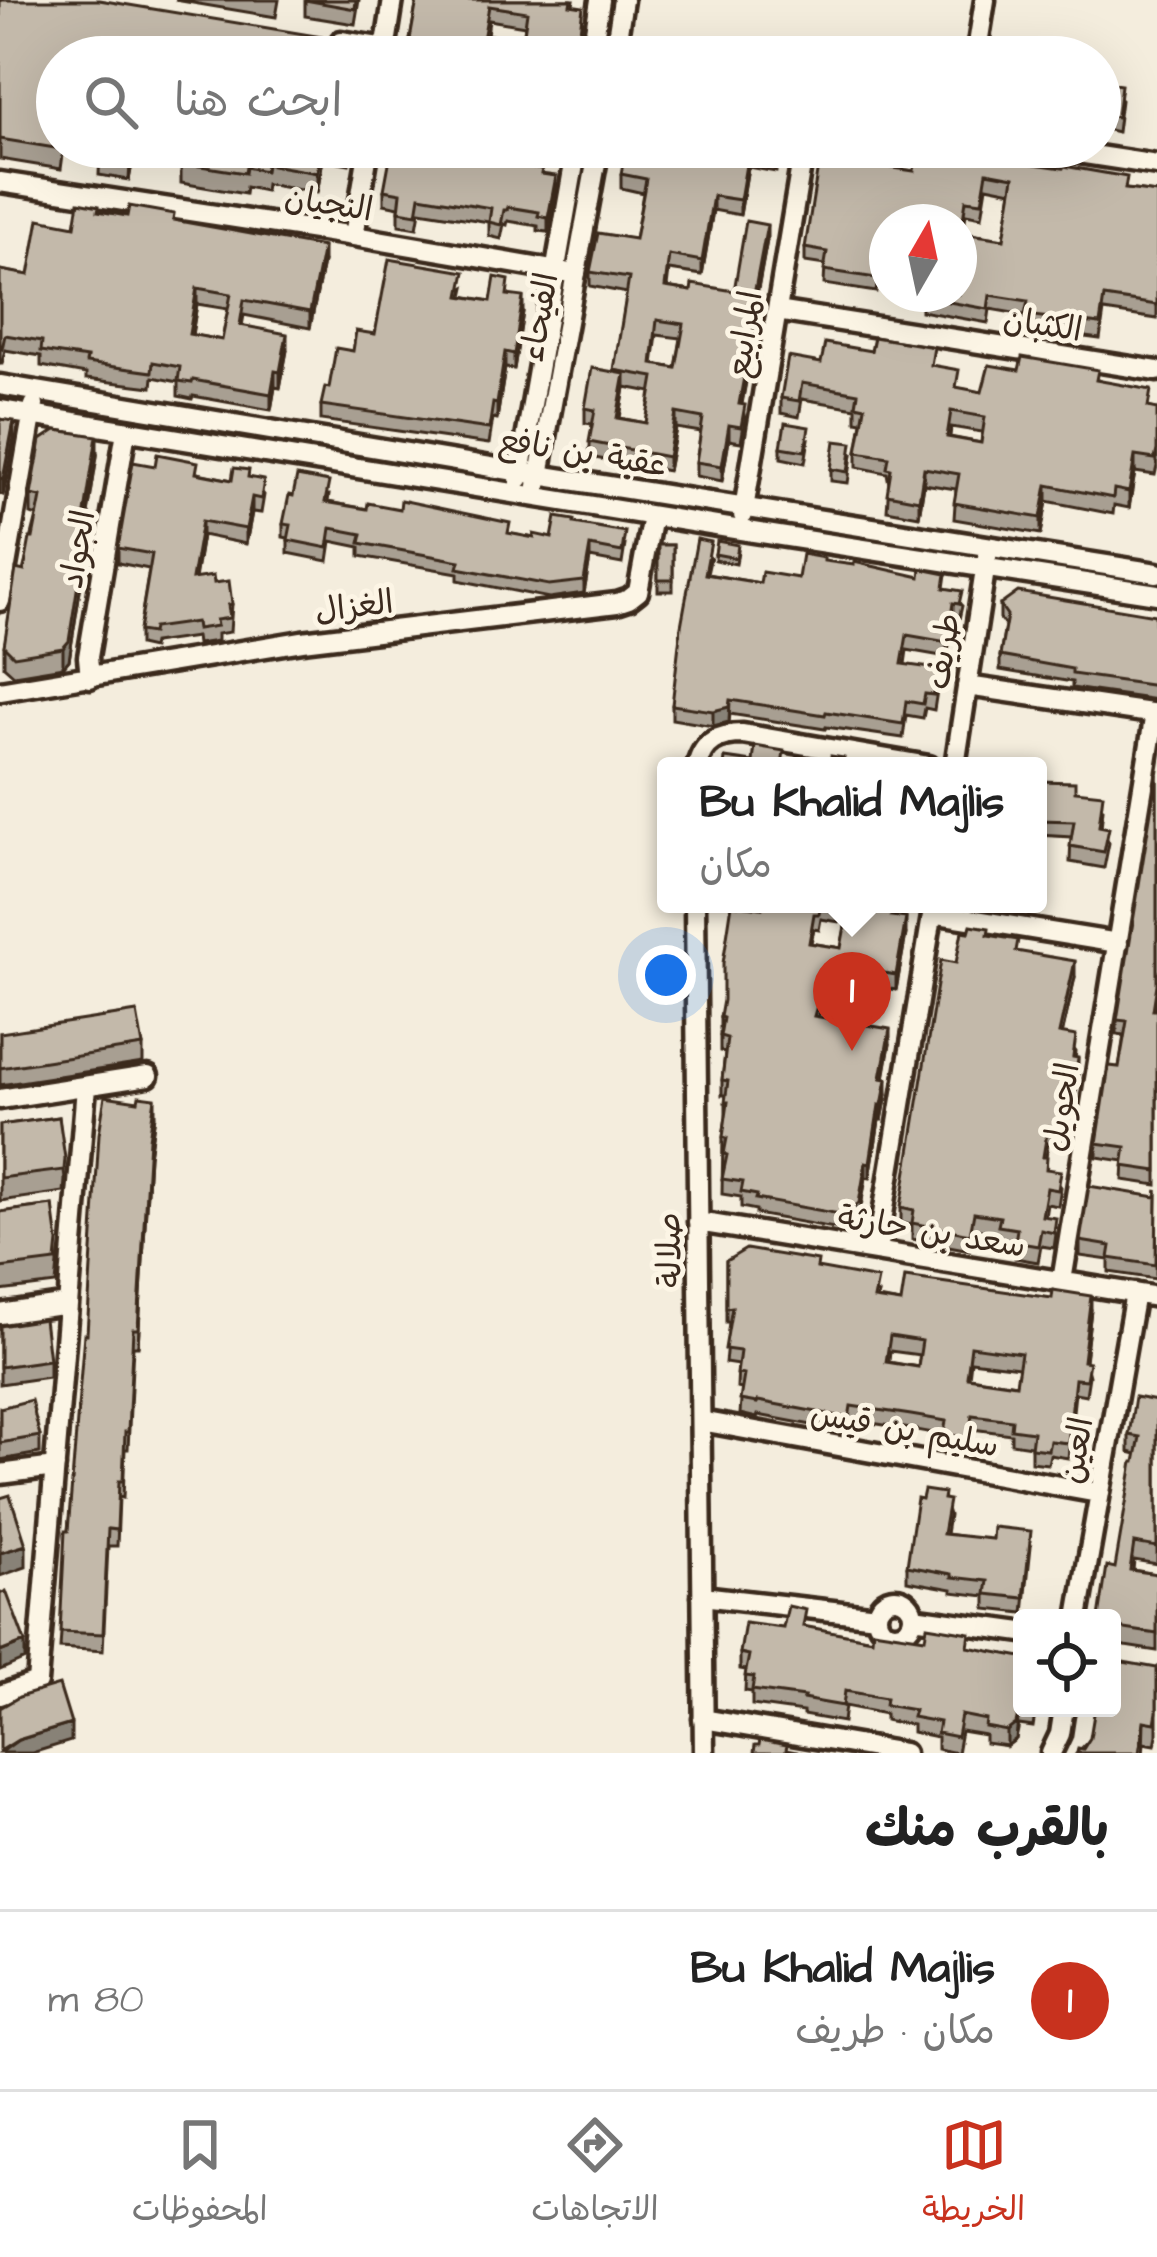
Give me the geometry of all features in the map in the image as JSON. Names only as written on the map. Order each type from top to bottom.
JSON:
[{"type":"street","points":[[387,36],[393,0]]},
{"type":"street","points":[[594,36],[600,0]]},
{"type":"street","points":[[617,36],[623,0]]},
{"type":"street","points":[[979,36],[985,0]]},
{"type":"street","points":[[1121,160],[1157,165]]},
{"type":"street","points":[[355,236],[366,168]]},
{"type":"street","name":"الفيحاء","points":[[567,272],[575,168]]},
{"type":"street","name":"الفيحاء","points":[[526,496],[567,272],[594,168]]},
{"type":"street","name":"المرابيع","points":[[741,530],[801,168]]},
{"type":"street","name":"النجيان","points":[[0,182],[567,272]]},
{"type":"street","name":"الكثبان","points":[[777,311],[1157,371]]},
{"type":"street","name":"عقبة بن نافع","points":[[0,385],[745,506],[1157,593]]},
{"type":"street","points":[[0,601],[36,391]]},
{"type":"street","name":"عقبة بن نافع","points":[[0,410],[741,530],[1157,573]]},
{"type":"street","name":"الجواد","points":[[90,678],[88,657],[126,430]]},
{"type":"street","name":"الغزال","points":[[0,691],[302,641],[617,603],[638,592],[652,516]]},
{"type":"street","name":"طريف","points":[[956,757],[987,556]]},
{"type":"street","points":[[967,686],[1156,713]]},
{"type":"street","name":"الحويل","points":[[1062,1281],[1156,713]]},
{"type":"street","points":[[701,757],[707,744],[720,734],[876,757]]},
{"type":"street","name":"صلالة","points":[[695,913],[704,1753]]},
{"type":"street","points":[[877,1251],[932,913]]},
{"type":"street","points":[[959,913],[1118,943]]},
{"type":"street","points":[[0,1100],[148,1076]]},
{"type":"street","points":[[0,1695],[37,1682],[86,1087]]},
{"type":"street","name":"سعد بن حارثة","points":[[698,1222],[1157,1297]]},
{"type":"street","name":"العين","points":[[1079,1609],[1135,1293]]},
{"type":"street","points":[[0,1314],[68,1304]]},
{"type":"street","name":"سليم بن قيس","points":[[700,1421],[1098,1493]]},
{"type":"street","points":[[0,1474],[55,1467]]},
{"type":"street","points":[[702,1596],[878,1616],[882,1629],[894,1634],[907,1630],[913,1617],[1013,1631]]},
{"type":"street","points":[[1051,1753],[1063,1717]]},
{"type":"street","points":[[703,1719],[904,1753]]},
{"type":"building","points":[[0,0],[99,0],[316,36],[36,36],[36,145],[0,139]]},
{"type":"building","points":[[305,0],[356,0],[355,9]]},
{"type":"building","points":[[417,0],[571,0],[570,5],[583,7],[579,36],[524,36],[527,12],[489,6],[484,34],[497,36],[411,36]]},
{"type":"building","points":[[388,168],[535,168],[556,176],[548,218],[508,207],[501,225],[489,222],[491,208],[420,196],[417,214],[399,211],[401,193],[384,190]]},
{"type":"building","points":[[622,168],[745,168],[740,200],[713,196],[702,261],[669,255],[665,287],[691,291],[692,284],[734,291],[746,221],[767,225],[739,404],[745,405],[741,427],[729,425],[722,466],[696,462],[703,418],[676,413],[668,457],[589,442],[595,410],[585,408],[592,368],[625,374],[617,418],[646,423],[654,377],[614,370],[629,278],[590,272],[598,233],[635,239],[646,179],[621,174]],"holes":[[[657,320],[684,324],[676,368],[652,364]]]},
{"type":"building","points":[[818,168],[1075,168],[1127,177],[1125,189],[1157,193],[1157,305],[1104,297],[1100,324],[1025,315],[1028,301],[990,295],[988,309],[977,307],[977,235],[1004,239],[1014,177],[987,172],[982,202],[869,204],[869,277],[824,270],[827,252],[805,248]]},
{"type":"building","points":[[79,202],[127,216],[129,206],[174,214],[173,220],[323,247],[310,312],[244,300],[240,325],[287,334],[271,394],[178,381],[180,367],[153,362],[152,372],[86,363],[87,358],[41,351],[42,341],[5,335],[0,348],[0,270],[29,275],[39,219],[75,226]],"holes":[[[197,288],[231,294],[222,340],[189,334]]]},
{"type":"building","points":[[389,259],[465,272],[460,296],[491,301],[495,277],[509,280],[507,295],[523,297],[514,354],[505,352],[489,429],[321,405],[336,348],[353,351],[356,331],[375,334]]},
{"type":"building","points":[[874,337],[934,347],[931,365],[959,370],[956,387],[982,392],[989,365],[1019,370],[1022,357],[1098,370],[1096,380],[1151,390],[1148,407],[1157,409],[1155,459],[1135,456],[1129,492],[1114,489],[1113,498],[1047,485],[1041,518],[954,503],[959,474],[924,468],[919,500],[887,494],[889,457],[857,452],[865,407],[856,405],[858,393],[802,383],[799,401],[781,398],[788,357],[821,363],[825,343],[871,351]],"holes":[[[951,411],[985,417],[981,443],[947,437]]]},
{"type":"building","points":[[0,419],[14,421],[3,479],[0,478]]},
{"type":"building","points":[[785,423],[809,427],[805,451],[781,447]]},
{"type":"building","points":[[56,430],[97,436],[69,641],[63,648],[14,656],[4,646],[16,569],[24,571],[41,497],[31,495],[41,440]]},
{"type":"building","points":[[835,441],[852,443],[848,472],[831,469]]},
{"type":"building","points":[[157,454],[198,462],[196,473],[232,480],[234,468],[249,470],[248,477],[264,480],[261,499],[252,497],[246,529],[202,521],[192,579],[213,576],[214,583],[229,581],[230,618],[216,620],[217,626],[197,629],[196,622],[153,628],[152,633],[139,631],[152,554],[118,548],[133,462],[155,466]]},
{"type":"building","points":[[297,476],[329,482],[325,502],[400,509],[401,500],[510,523],[508,533],[534,538],[534,534],[552,538],[556,517],[574,520],[625,532],[622,552],[590,546],[584,581],[549,585],[458,568],[460,561],[360,543],[362,534],[331,528],[328,548],[288,540],[291,525],[283,524]]},
{"type":"building","points":[[697,539],[711,542],[705,574],[760,583],[762,572],[798,578],[802,554],[920,577],[921,569],[946,574],[944,588],[962,591],[959,604],[953,603],[947,642],[907,635],[902,664],[938,669],[934,695],[925,694],[923,704],[906,701],[903,724],[730,700],[729,707],[713,711],[672,705]]},
{"type":"building","points":[[717,541],[738,545],[736,558],[715,554]]},
{"type":"building","points":[[658,545],[673,545],[673,580],[658,580]]},
{"type":"building","points":[[1018,592],[1155,615],[1157,686],[1072,674],[1072,669],[1000,656],[1007,615],[1000,605]]},
{"type":"building","points":[[755,746],[784,751],[783,757],[754,757]]},
{"type":"building","points":[[1157,774],[1153,1010],[1157,1010],[1157,1171],[1123,1166],[1126,1147],[1097,1143],[1109,1066],[1119,1067],[1127,1021],[1117,1020]]},
{"type":"building","points":[[1047,781],[1075,782],[1075,791],[1103,794],[1099,826],[1109,828],[1104,852],[1070,846],[1074,821],[1047,820]]},
{"type":"building","points":[[731,913],[819,913],[814,914],[809,943],[841,948],[847,913],[892,913],[906,918],[896,975],[872,971],[870,981],[836,975],[835,984],[824,982],[814,1016],[890,1029],[881,1078],[887,1079],[870,1163],[866,1162],[859,1203],[845,1215],[756,1199],[757,1195],[741,1192],[743,1182],[722,1179],[728,1102],[728,1081],[722,1080],[727,1038],[720,1036]]},
{"type":"building","points":[[971,925],[989,928],[988,935],[1018,940],[1016,951],[1075,961],[1059,1033],[1076,1036],[1074,1093],[1066,1091],[1060,1129],[1048,1127],[1046,1169],[1061,1171],[1058,1190],[1047,1188],[1042,1216],[1056,1218],[1054,1233],[1041,1230],[1038,1246],[1015,1242],[1017,1229],[998,1226],[1000,1217],[974,1213],[970,1234],[912,1223],[914,1210],[901,1207],[941,960],[956,963],[962,931],[969,932]]},
{"type":"building","points":[[137,1012],[143,1046],[0,1068],[0,1033]]},
{"type":"building","points":[[105,1096],[138,1101],[139,1096],[155,1098],[138,1329],[133,1329],[117,1530],[108,1529],[103,1634],[60,1632]]},
{"type":"building","points":[[59,1117],[64,1170],[0,1178],[0,1125]]},
{"type":"building","points":[[1089,1186],[1156,1197],[1157,1190],[1156,1265],[1109,1258],[1111,1246],[1080,1241]]},
{"type":"building","points":[[53,1205],[56,1261],[0,1268],[0,1212]]},
{"type":"building","points":[[746,1249],[818,1261],[817,1268],[878,1279],[874,1299],[901,1303],[905,1277],[1052,1298],[1053,1290],[1091,1296],[1083,1361],[1089,1362],[1086,1380],[1075,1379],[1068,1443],[1050,1441],[1048,1450],[1031,1448],[1033,1432],[1011,1429],[1012,1420],[972,1415],[969,1438],[944,1434],[946,1421],[911,1415],[851,1406],[849,1418],[740,1400],[744,1375],[737,1374],[740,1351],[725,1349],[732,1307],[726,1308],[726,1261]],"holes":[[[890,1336],[922,1341],[918,1367],[886,1362]],[[971,1346],[1021,1353],[1016,1384],[967,1377]]]},
{"type":"building","points":[[44,1319],[49,1360],[0,1367],[0,1326]]},
{"type":"building","points":[[1135,1397],[1157,1401],[1157,1547],[1134,1543],[1130,1570],[1157,1574],[1157,1634],[1121,1628],[1121,1609],[1100,1609],[1107,1566],[1115,1568],[1140,1437],[1129,1435]]},
{"type":"building","points":[[31,1400],[40,1436],[0,1443],[0,1408]]},
{"type":"building","points":[[924,1490],[944,1493],[943,1499],[949,1500],[943,1534],[992,1539],[993,1527],[1031,1531],[1024,1598],[986,1594],[988,1581],[907,1566],[917,1498],[922,1499]]},
{"type":"building","points":[[10,1495],[26,1545],[0,1553],[0,1498]]},
{"type":"building","points":[[6,1591],[25,1642],[0,1652],[0,1594]]},
{"type":"building","points":[[788,1606],[806,1610],[803,1626],[872,1639],[873,1630],[925,1638],[927,1626],[970,1633],[968,1647],[1013,1655],[1016,1724],[1007,1731],[961,1715],[957,1737],[937,1733],[939,1722],[912,1717],[914,1710],[885,1705],[886,1698],[845,1691],[843,1706],[752,1690],[754,1677],[745,1676],[749,1655],[740,1653],[745,1623],[783,1628]]},
{"type":"building","points":[[1121,1662],[1157,1668],[1155,1723],[1144,1721],[1139,1753],[1077,1753],[1090,1738],[1094,1717],[1121,1717]]},
{"type":"building","points":[[59,1685],[71,1724],[18,1740],[0,1751],[0,1708]]},
{"type":"building","points":[[760,1740],[787,1745],[786,1750],[802,1753],[754,1753]]},
{"type":"place","name":"Bu Khalid Majlis","points":[[852,1051]]}]
